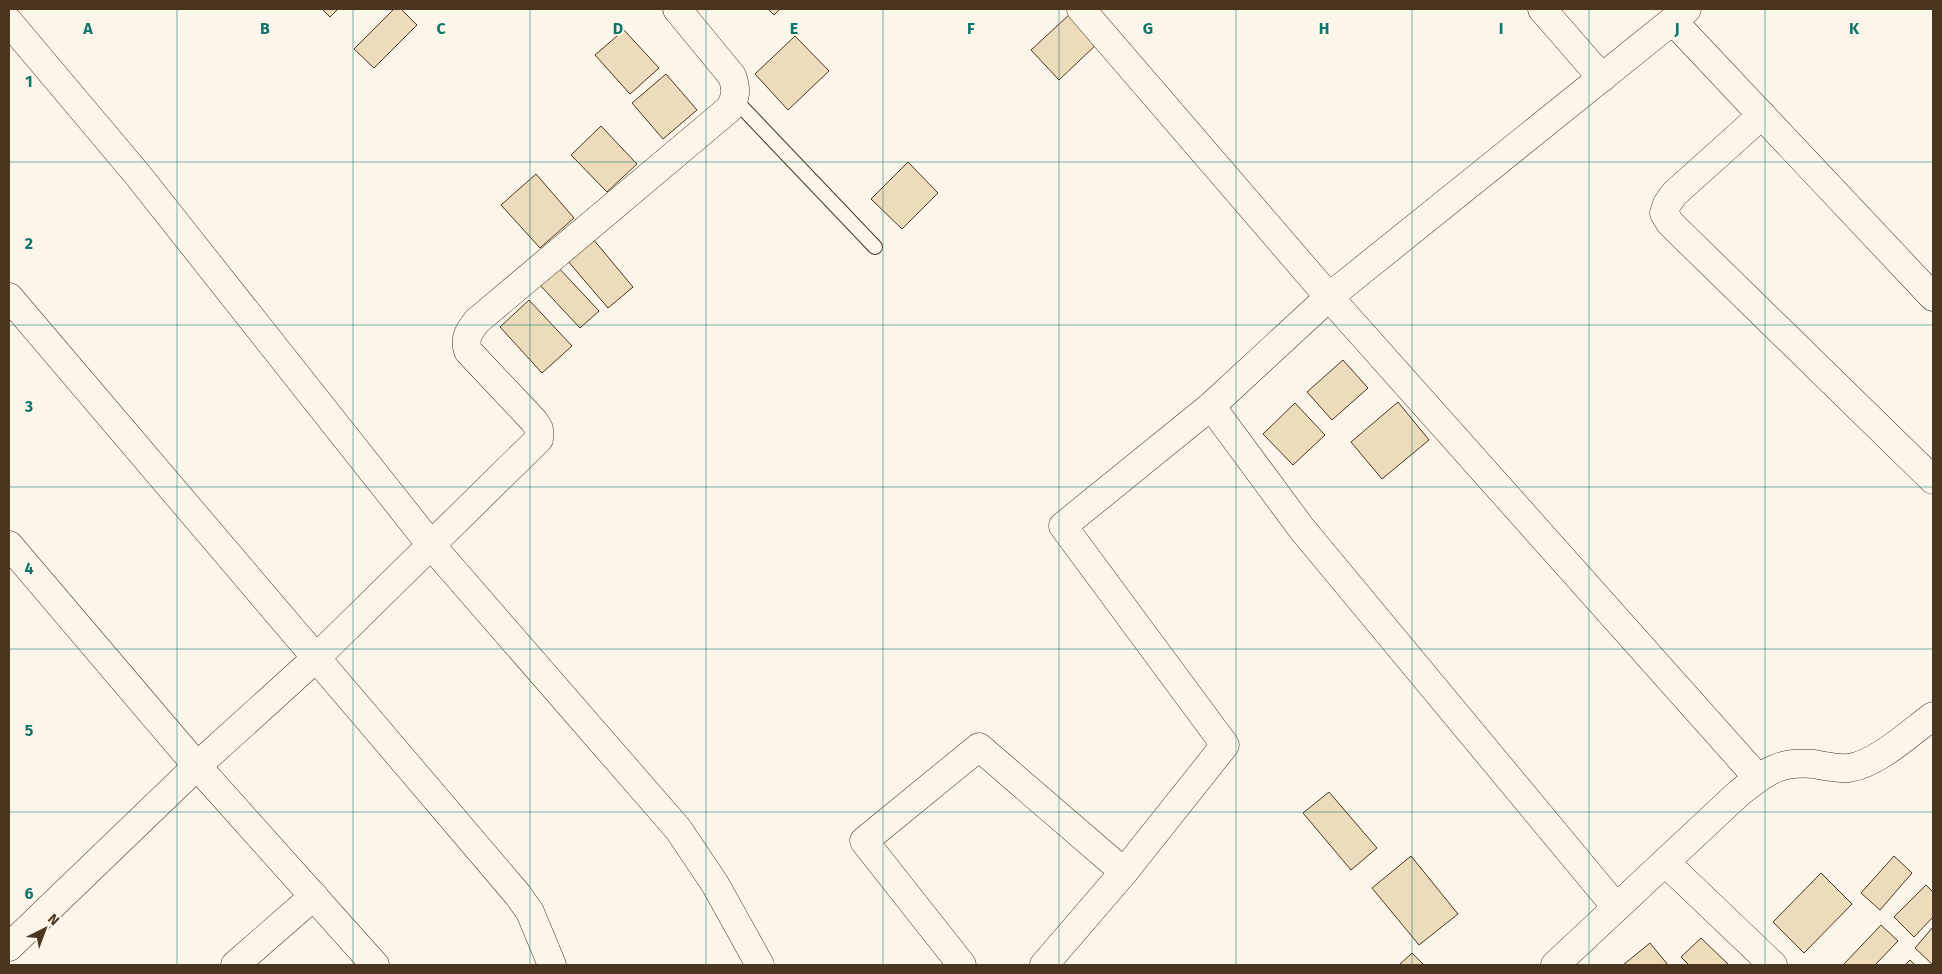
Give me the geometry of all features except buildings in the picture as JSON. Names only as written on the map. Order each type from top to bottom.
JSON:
[{"type":"street","points":[[9,947],[197,766],[315,659],[539,439],[539,429],[534,421],[468,351],[465,342],[469,331],[477,321],[729,109],[734,100],[736,86],[732,76],[677,9]]},
{"type":"street","points":[[1081,9],[1330,297],[1758,778]]},
{"type":"street","points":[[1542,9],[1602,78]]},
{"type":"street","points":[[1044,965],[1124,872],[1225,745],[1063,526],[1211,406],[1330,297],[1680,15],[1762,115],[1933,297]]},
{"type":"street","points":[[9,22],[137,174],[431,545],[678,829],[711,877],[760,965]]},
{"type":"street","points":[[1762,115],[1674,194],[1667,204],[1664,213],[1670,222],[1933,480]]},
{"type":"street","points":[[9,297],[315,659],[518,895],[538,930],[552,965]]},
{"type":"street","points":[[1211,406],[1302,529],[1616,907]]},
{"type":"street","points":[[9,545],[197,766],[376,965]]},
{"type":"street","points":[[1555,965],[1739,793],[1758,778],[1771,770],[1793,762],[1848,768],[1864,763],[1883,752],[1933,716]]},
{"type":"street","points":[[962,965],[864,841],[979,747],[1124,872]]},
{"type":"street","points":[[1665,862],[1773,965]]},
{"type":"street","points":[[235,965],[314,896]]},
{"type":"lane","points":[[734,100],[875,247]]}]
